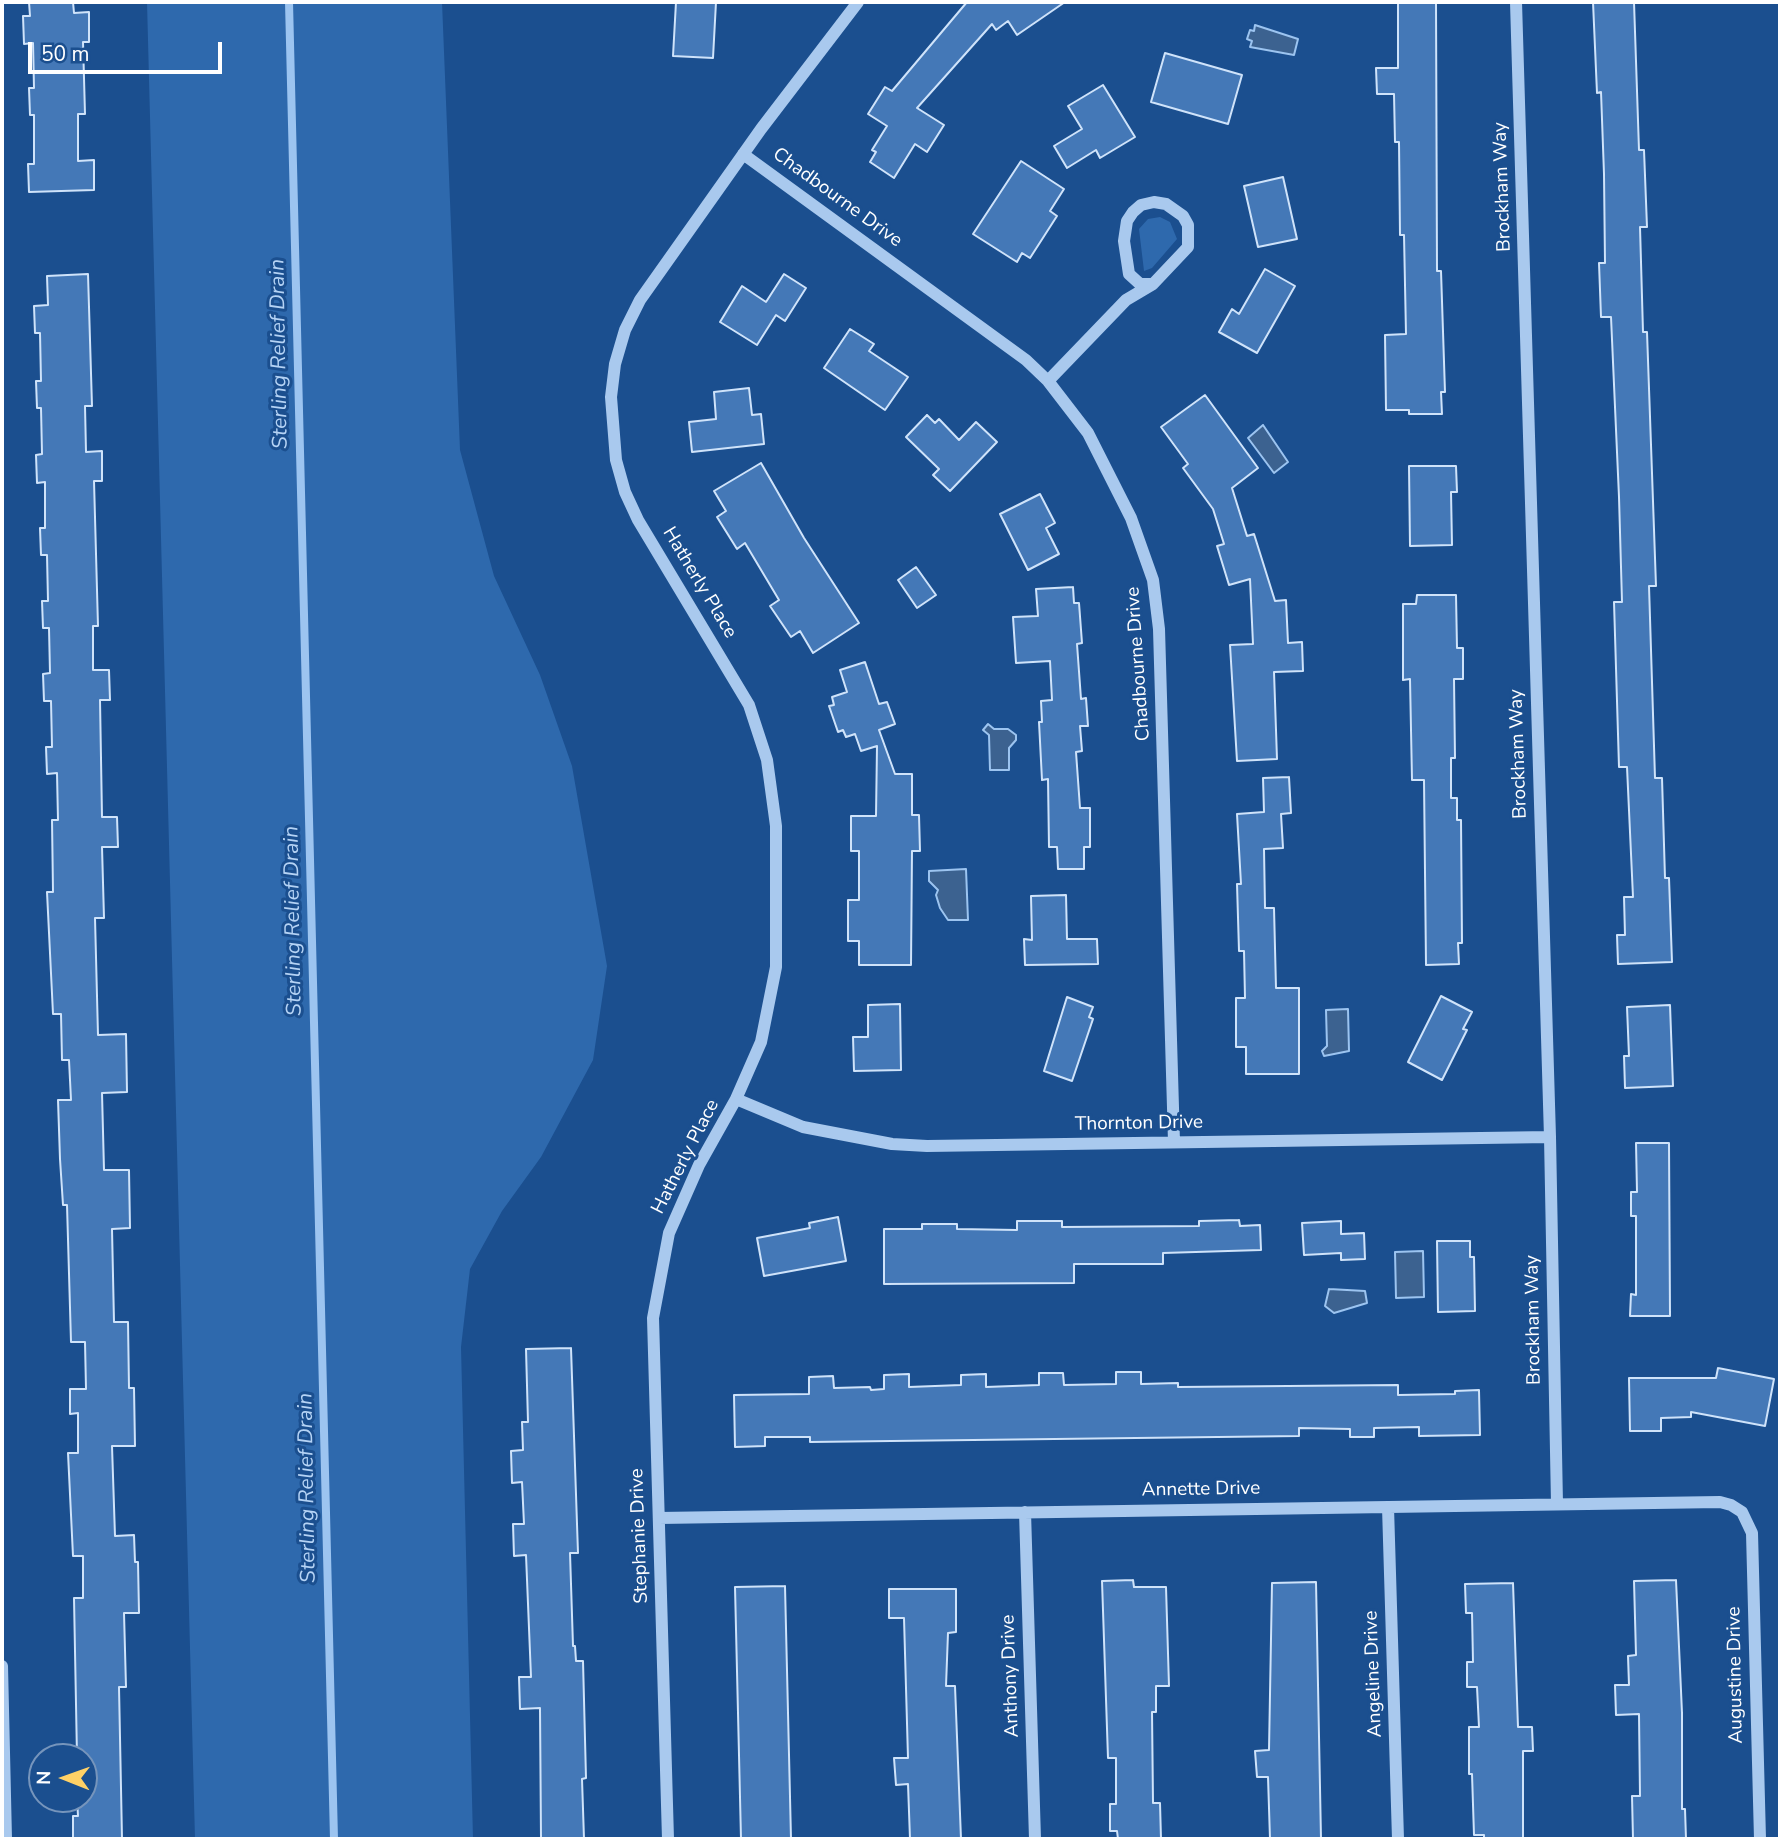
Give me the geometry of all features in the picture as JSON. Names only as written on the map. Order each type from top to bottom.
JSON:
[{"type":"street","name":"Brockham Way","points":[[1516,2],[1550,1137],[1557,1504]]},
{"type":"street","name":"Hatherly Place","points":[[669,1233],[699,1165],[737,1099],[761,1042],[776,967],[776,826],[767,760],[749,705],[645,531],[625,492],[616,460],[611,397],[618,352],[625,330],[640,300],[849,5]]},
{"type":"street","name":"Chadbourne Drive","points":[[743,154],[982,326],[1048,381],[1088,433],[1104,460],[1131,519],[1153,580],[1163,675],[1174,1142]]},
{"type":"street","points":[[1048,381],[1126,300],[1153,284],[1188,247],[1188,225],[1175,209],[1154,202],[1141,205],[1133,212],[1124,230],[1126,300]]},
{"type":"street","points":[[1126,267],[1135,281],[1153,284]]},
{"type":"street","name":"Thornton Drive","points":[[737,1099],[803,1128],[892,1144],[927,1146],[1550,1137]]},
{"type":"street","name":"Stephanie Drive","points":[[668,1839],[653,1318],[669,1233]]},
{"type":"street","name":"Annette Drive","points":[[659,1518],[1720,1502],[1742,1512]]},
{"type":"street","name":"Angeline Drive","points":[[1388,1507],[1398,1839]]},
{"type":"street","name":"Anthony Drive","points":[[1024,1512],[1035,1839]]},
{"type":"street","name":"Augustine Drive","points":[[1742,1512],[1752,1533],[1760,1839]]},
{"type":"street","points":[[2,1666],[6,1839]]},
{"type":"shaded area","name":"Sterling Relief Drain","points":[[147,2],[442,2],[460,450],[494,576],[540,675],[572,766],[607,966],[593,1060],[541,1157],[502,1211],[470,1269],[461,1347],[473,1839],[195,1839]]},
{"type":"shaded area","points":[[1255,25],[1298,39],[1294,55],[1250,47],[1252,41],[1247,39],[1250,30],[1254,31]]},
{"type":"shaded area","points":[[1160,217],[1170,222],[1177,239],[1152,268],[1144,271],[1139,229],[1148,219]]},
{"type":"shaded area","points":[[1263,425],[1288,462],[1274,473],[1248,438]]},
{"type":"shaded area","points":[[988,724],[994,729],[1008,729],[1016,735],[1016,740],[1009,748],[1009,770],[990,770],[989,735],[983,730]]},
{"type":"shaded area","points":[[966,869],[968,920],[948,920],[940,908],[936,895],[938,890],[929,881],[929,871]]},
{"type":"shaded area","points":[[1348,1009],[1349,1051],[1324,1056],[1322,1051],[1327,1046],[1326,1010]]},
{"type":"shaded area","points":[[1423,1251],[1424,1297],[1396,1298],[1395,1252]]},
{"type":"shaded area","points":[[1329,1289],[1365,1291],[1367,1303],[1334,1313],[1325,1306]]},
{"type":"building","points":[[29,2],[73,2],[74,13],[89,12],[89,42],[83,42],[85,114],[78,114],[78,161],[94,160],[94,190],[29,192],[28,164],[34,164],[34,115],[30,115],[29,88],[34,88],[33,43],[24,44],[23,16],[30,16]]},
{"type":"building","points":[[676,2],[716,2],[713,58],[673,56]]},
{"type":"building","points":[[967,2],[1065,2],[1017,35],[1008,21],[996,30],[992,24],[917,108],[944,125],[927,152],[915,144],[894,178],[870,162],[876,152],[872,150],[887,126],[868,114],[885,87],[892,91]]},
{"type":"building","points":[[1398,2],[1436,2],[1437,271],[1441,271],[1445,392],[1441,392],[1442,414],[1409,414],[1409,410],[1386,410],[1385,335],[1406,334],[1404,235],[1400,235],[1399,142],[1395,142],[1394,94],[1377,94],[1376,68],[1398,68]]},
{"type":"building","points":[[1593,2],[1634,2],[1639,150],[1644,150],[1647,227],[1640,227],[1643,332],[1647,332],[1656,586],[1649,586],[1655,778],[1662,778],[1665,878],[1669,878],[1672,962],[1618,964],[1617,935],[1625,935],[1624,897],[1633,897],[1627,767],[1619,767],[1614,602],[1622,602],[1619,497],[1611,317],[1601,317],[1599,263],[1605,263],[1604,174],[1601,92],[1597,93]]},
{"type":"building","points":[[1165,53],[1242,75],[1228,124],[1151,102]]},
{"type":"building","points":[[1103,85],[1135,137],[1100,158],[1096,150],[1067,168],[1054,146],[1082,129],[1068,106]]},
{"type":"building","points":[[1021,161],[1064,189],[1050,211],[1057,216],[1030,258],[1022,253],[1017,262],[973,234]]},
{"type":"building","points":[[1283,177],[1297,239],[1258,247],[1244,186]]},
{"type":"building","points":[[1265,269],[1295,286],[1257,353],[1219,332],[1232,309],[1239,314]]},
{"type":"building","points":[[88,274],[92,406],[85,406],[86,452],[102,451],[102,481],[94,481],[98,626],[93,626],[93,670],[109,670],[110,700],[100,700],[102,817],[117,817],[118,847],[102,847],[104,918],[95,918],[98,1035],[126,1034],[127,1092],[102,1093],[104,1170],[129,1170],[130,1228],[112,1229],[114,1322],[128,1322],[129,1388],[134,1388],[135,1446],[112,1446],[115,1536],[134,1535],[135,1562],[138,1562],[139,1613],[124,1613],[126,1687],[119,1687],[122,1839],[73,1839],[73,1816],[78,1816],[78,1813],[98,1813],[98,1743],[77,1743],[74,1598],[83,1598],[83,1556],[73,1556],[68,1453],[78,1453],[78,1413],[70,1414],[70,1389],[86,1389],[85,1342],[71,1342],[67,1205],[63,1205],[58,1100],[71,1100],[69,1060],[62,1060],[61,1014],[53,1014],[47,892],[53,892],[52,820],[58,820],[57,773],[47,774],[46,747],[52,747],[51,701],[44,701],[43,674],[50,673],[49,628],[43,628],[42,601],[48,601],[47,555],[41,555],[40,528],[45,528],[45,482],[37,483],[36,455],[42,454],[41,408],[37,408],[36,381],[41,381],[40,333],[35,333],[34,306],[48,305],[47,276]]},
{"type":"building","points":[[784,274],[806,288],[785,321],[776,315],[757,345],[720,322],[742,286],[766,302]]},
{"type":"building","points":[[850,329],[874,344],[869,351],[908,377],[885,410],[824,368]]},
{"type":"building","points":[[749,388],[752,415],[761,414],[764,444],[692,452],[689,422],[716,419],[714,392]]},
{"type":"building","points":[[1205,395],[1258,468],[1232,488],[1247,536],[1254,534],[1275,601],[1286,600],[1288,643],[1302,642],[1303,671],[1274,672],[1277,759],[1237,761],[1230,645],[1253,644],[1250,579],[1229,585],[1217,546],[1224,544],[1213,509],[1183,468],[1188,464],[1161,427]]},
{"type":"building","points":[[927,415],[935,423],[939,419],[959,440],[976,422],[997,442],[950,491],[933,475],[939,469],[906,437]]},
{"type":"building","points":[[761,463],[804,538],[859,623],[813,653],[800,631],[791,637],[770,606],[779,600],[745,543],[737,549],[717,517],[726,511],[714,491]]},
{"type":"building","points":[[1409,466],[1456,466],[1457,492],[1451,492],[1452,545],[1410,546]]},
{"type":"building","points":[[1040,494],[1055,523],[1046,528],[1059,554],[1028,570],[1000,514]]},
{"type":"building","points":[[916,567],[936,595],[917,608],[898,580]]},
{"type":"building","points":[[1073,587],[1074,603],[1079,603],[1082,643],[1077,644],[1081,699],[1086,698],[1088,726],[1080,726],[1082,751],[1076,752],[1080,808],[1090,808],[1090,847],[1084,847],[1084,869],[1058,869],[1057,847],[1049,847],[1048,779],[1042,780],[1039,722],[1042,722],[1041,701],[1052,700],[1050,661],[1016,663],[1013,617],[1038,616],[1036,589]]},
{"type":"building","points":[[1417,595],[1456,595],[1457,648],[1463,648],[1463,679],[1454,679],[1455,758],[1451,758],[1451,798],[1457,798],[1457,820],[1461,820],[1462,943],[1458,943],[1459,964],[1426,965],[1424,780],[1412,780],[1410,679],[1403,680],[1403,604],[1416,604]]},
{"type":"building","points":[[865,662],[879,704],[887,702],[895,724],[879,730],[895,774],[912,774],[912,815],[919,815],[920,851],[912,851],[911,965],[859,965],[859,941],[848,941],[848,900],[859,900],[859,851],[851,851],[851,816],[876,816],[877,746],[861,751],[855,734],[846,737],[843,730],[838,732],[829,706],[834,705],[832,697],[847,692],[840,670]]},
{"type":"building","points":[[1289,777],[1291,813],[1281,814],[1283,848],[1264,849],[1265,908],[1274,908],[1276,988],[1299,988],[1299,1074],[1246,1074],[1246,1047],[1236,1047],[1236,998],[1245,998],[1244,951],[1239,951],[1237,884],[1241,884],[1237,814],[1264,812],[1263,778]]},
{"type":"building","points":[[1066,895],[1067,939],[1097,939],[1098,964],[1025,965],[1024,939],[1032,940],[1031,896]]},
{"type":"building","points":[[1441,996],[1472,1012],[1463,1029],[1467,1030],[1442,1080],[1408,1062]]},
{"type":"building","points":[[1067,997],[1093,1007],[1089,1017],[1093,1019],[1072,1081],[1044,1071]]},
{"type":"building","points":[[900,1004],[901,1070],[854,1071],[853,1037],[868,1037],[868,1005]]},
{"type":"building","points":[[1670,1005],[1673,1086],[1625,1088],[1624,1056],[1629,1056],[1627,1007]]},
{"type":"building","points":[[1636,1143],[1669,1143],[1670,1316],[1630,1316],[1631,1294],[1636,1295],[1636,1216],[1631,1216],[1631,1192],[1637,1192]]},
{"type":"building","points":[[838,1217],[846,1261],[764,1276],[757,1238],[810,1228],[809,1223]]},
{"type":"building","points":[[1239,1220],[1240,1226],[1260,1225],[1261,1250],[1163,1253],[1163,1264],[1074,1264],[1074,1283],[884,1284],[884,1229],[922,1229],[922,1224],[957,1224],[957,1229],[1017,1230],[1017,1221],[1062,1221],[1062,1227],[1199,1226],[1199,1221]]},
{"type":"building","points":[[1341,1221],[1341,1234],[1364,1233],[1365,1259],[1341,1260],[1341,1253],[1304,1255],[1302,1223]]},
{"type":"building","points":[[1437,1241],[1470,1241],[1470,1257],[1474,1257],[1475,1311],[1438,1312]]},
{"type":"building","points":[[571,1348],[578,1553],[570,1553],[573,1646],[576,1661],[583,1661],[586,1778],[582,1779],[584,1839],[541,1839],[540,1708],[520,1709],[519,1677],[531,1677],[526,1555],[514,1556],[513,1524],[524,1524],[522,1482],[512,1483],[511,1451],[523,1450],[522,1422],[528,1422],[526,1349]]},
{"type":"building","points":[[1718,1368],[1774,1379],[1765,1426],[1691,1412],[1691,1417],[1661,1418],[1661,1431],[1630,1431],[1629,1378],[1716,1378]]},
{"type":"building","points":[[1116,1372],[1141,1372],[1141,1384],[1178,1383],[1178,1387],[1398,1385],[1398,1395],[1455,1394],[1455,1391],[1479,1390],[1480,1435],[1419,1436],[1419,1427],[1374,1428],[1374,1437],[1350,1437],[1350,1429],[1299,1428],[1299,1436],[810,1442],[810,1437],[765,1437],[765,1446],[735,1447],[734,1395],[809,1394],[809,1377],[833,1376],[834,1388],[870,1387],[871,1390],[884,1389],[884,1375],[909,1374],[909,1387],[961,1385],[961,1375],[986,1374],[986,1387],[1039,1385],[1039,1373],[1063,1373],[1064,1385],[1116,1384]]},
{"type":"building","points":[[1133,1580],[1134,1587],[1166,1587],[1169,1686],[1156,1686],[1156,1712],[1152,1712],[1153,1803],[1160,1803],[1161,1839],[1118,1839],[1117,1831],[1110,1831],[1110,1804],[1116,1804],[1116,1758],[1108,1758],[1102,1581]]},
{"type":"building","points":[[1676,1580],[1682,1713],[1682,1809],[1685,1809],[1686,1839],[1633,1839],[1632,1796],[1640,1796],[1639,1714],[1616,1715],[1615,1685],[1629,1685],[1628,1656],[1636,1655],[1634,1581]]},
{"type":"building","points":[[1316,1582],[1321,1839],[1270,1839],[1268,1777],[1257,1777],[1255,1751],[1269,1750],[1272,1583]]},
{"type":"building","points":[[1513,1583],[1518,1727],[1532,1727],[1533,1751],[1523,1751],[1523,1839],[1484,1839],[1484,1835],[1474,1835],[1472,1774],[1469,1774],[1469,1727],[1479,1727],[1477,1687],[1467,1687],[1467,1662],[1473,1662],[1472,1613],[1466,1613],[1465,1584]]},
{"type":"building","points":[[785,1586],[791,1839],[741,1839],[735,1587]]},
{"type":"building","points":[[889,1589],[956,1589],[956,1632],[948,1633],[946,1686],[955,1686],[961,1839],[910,1839],[908,1784],[896,1785],[894,1758],[908,1758],[904,1618],[889,1618]]},
{"type":"waterway","name":"Sterling Relief Drain","points":[[289,2],[334,1839]]}]
